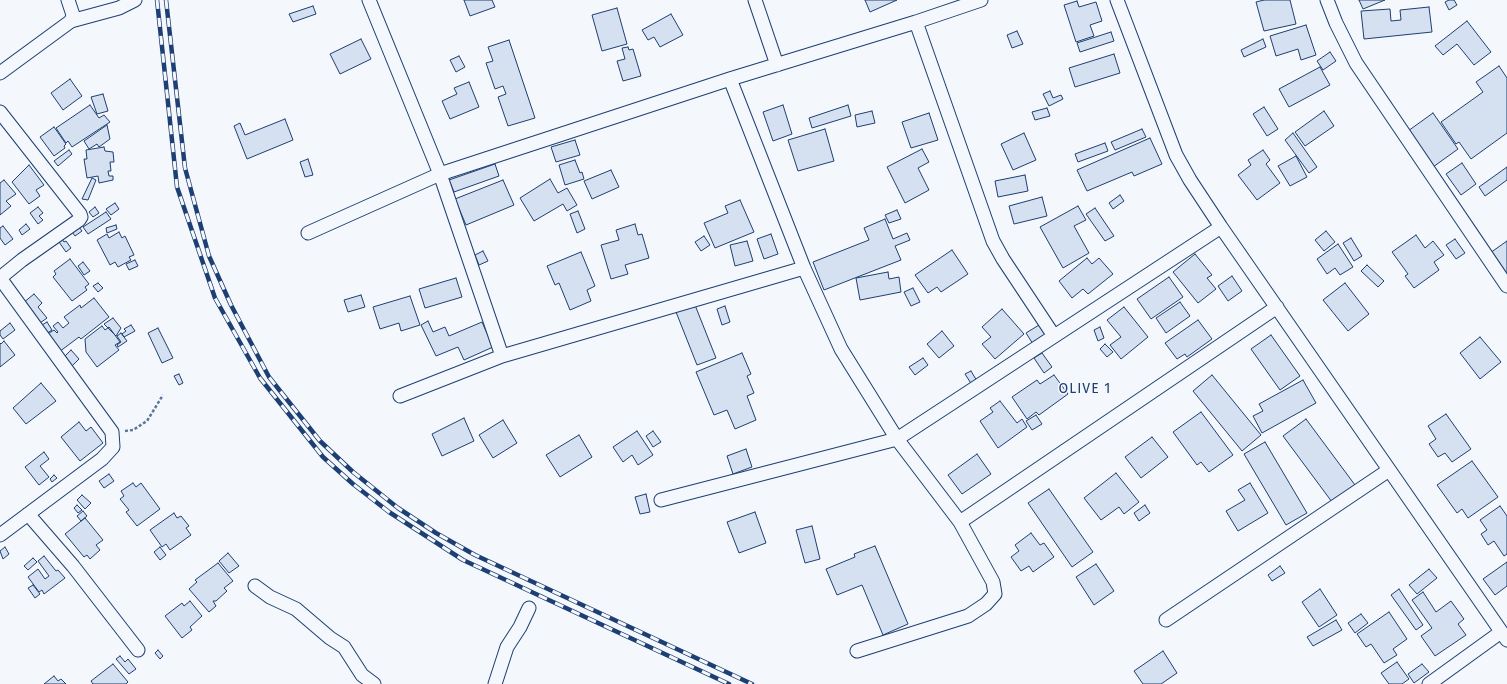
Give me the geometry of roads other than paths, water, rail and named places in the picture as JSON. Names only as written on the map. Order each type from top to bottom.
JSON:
[{"type":"street","points":[[68,0],[73,14],[71,21]]},
{"type":"street","points":[[0,73],[71,21],[114,9],[135,0]]},
{"type":"street","points":[[369,0],[440,174],[502,356]]},
{"type":"street","points":[[755,0],[777,65]]},
{"type":"street","points":[[308,233],[440,174],[730,79],[916,22],[959,4],[981,0]]},
{"type":"street","points":[[1117,0],[1176,154],[1221,227],[1504,636],[1482,647],[1429,684]]},
{"type":"street","points":[[1327,0],[1336,23],[1356,63],[1507,286]]},
{"type":"street","points":[[916,22],[993,241],[1006,264],[1054,336]]},
{"type":"street","points":[[730,79],[804,268],[841,349],[897,439],[960,522],[993,582],[994,594],[986,604],[968,616],[857,652]]},
{"type":"street","points":[[0,112],[81,217],[0,278],[112,432],[113,447],[102,459],[0,535]]},
{"type":"street","points":[[661,500],[897,439],[1221,227]]},
{"type":"street","points":[[400,396],[502,356],[804,268]]},
{"type":"street","points":[[960,522],[1277,307]]},
{"type":"street","points":[[1166,620],[1389,470]]},
{"type":"street","points":[[28,514],[73,566],[138,650]]},
{"type":"street","points":[[255,586],[270,597],[296,609],[330,638],[344,647],[362,675],[374,684]]},
{"type":"street","points":[[495,684],[507,647],[520,627],[529,608]]},
{"type":"railway","points":[[157,0],[177,187],[215,298],[260,378],[323,457],[353,484],[389,512],[463,560],[729,684]]},
{"type":"railway","points":[[166,0],[185,168],[209,256],[231,305],[269,377],[320,441],[353,472],[398,508],[436,533],[475,555],[752,684]]},
{"type":"district","name":"OLIVE 1","points":[[1085,389]]}]
